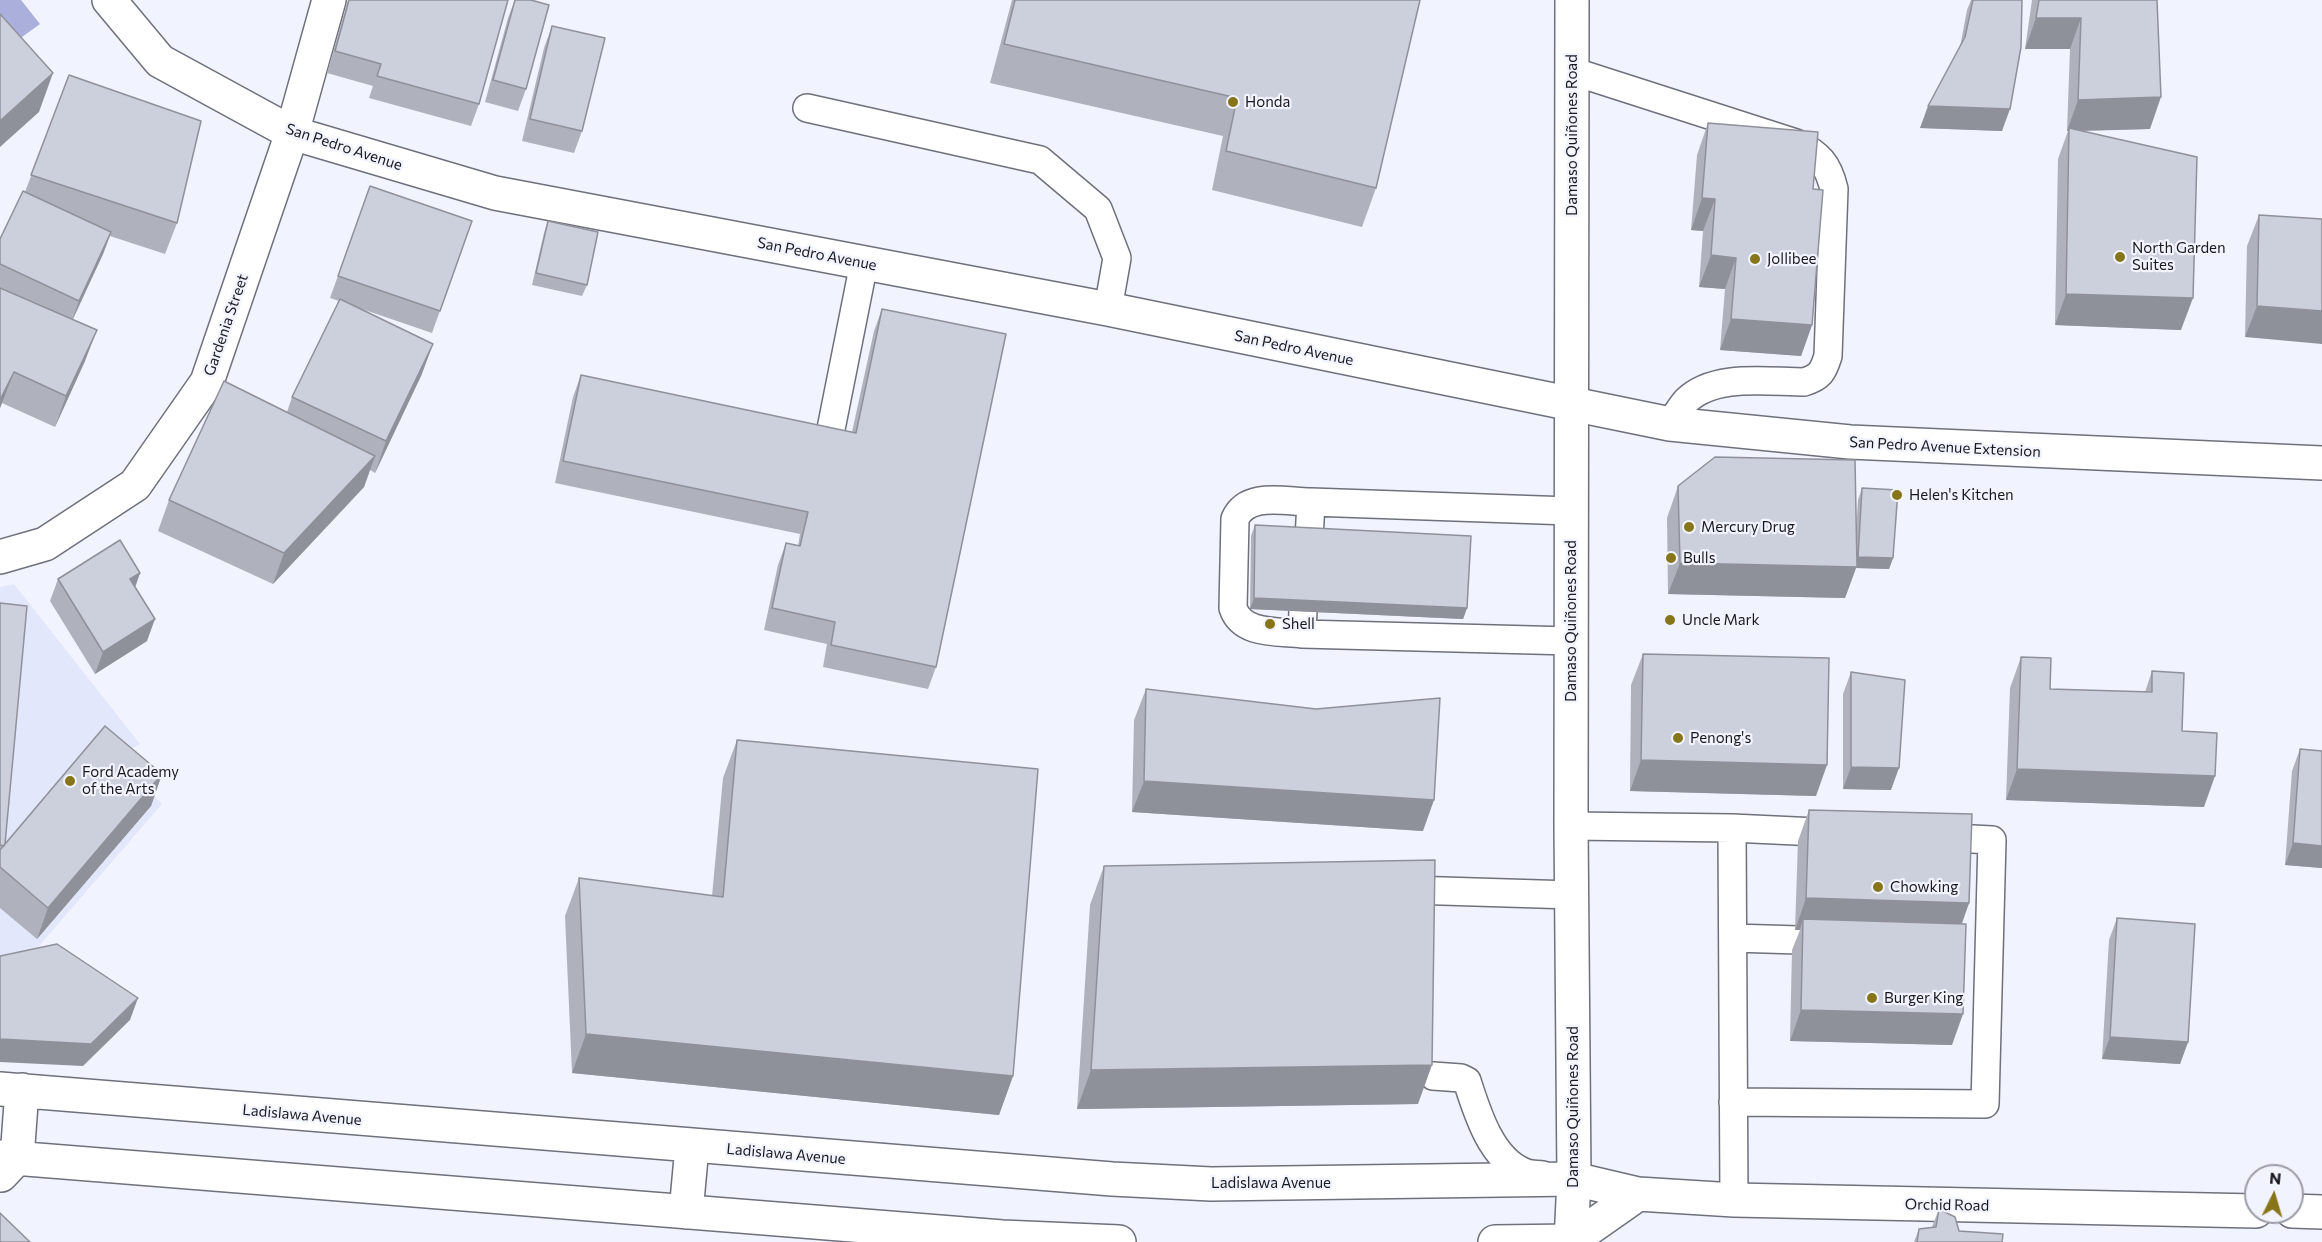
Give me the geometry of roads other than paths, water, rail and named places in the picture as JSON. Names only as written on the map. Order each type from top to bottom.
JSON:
[{"type":"street","name":"San Pedro Avenue","points":[[109,0],[160,61],[292,133],[495,193],[1108,309],[1571,406]]},
{"type":"street","name":"Gardenia Street","points":[[0,557],[45,544],[135,485],[207,382],[292,133],[328,0]]},
{"type":"street","name":"Damaso Quiñones Road","points":[[1571,1241],[1574,1179],[1570,511],[1572,0]]},
{"type":"street","name":"San Pedro Avenue Extension","points":[[1571,406],[1670,424],[1850,442],[2322,463]]},
{"type":"street","name":"Ladislawa Avenue","points":[[11,1090],[1005,1172],[1211,1184],[1574,1179]]},
{"type":"street","points":[[11,1090],[6,1164],[686,1212],[1002,1237],[1119,1242]]},
{"type":"street","points":[[686,1212],[692,1147]]},
{"type":"street","name":"Orchid Road","points":[[1574,1179],[1638,1194],[1734,1200],[2244,1210]]},
{"type":"street","points":[[1495,1242],[1571,1241],[1638,1194]]},
{"type":"street","points":[[2304,1211],[2322,1212]]},
{"type":"lane","points":[[1572,71],[1796,143],[1824,161],[1830,173],[1833,201],[1828,356],[1823,372],[1815,379],[1804,382],[1731,382],[1711,386],[1687,400],[1670,424]]},
{"type":"lane","points":[[807,108],[1040,160],[1098,209],[1117,258],[1108,309]]},
{"type":"lane","points":[[829,440],[864,263]]},
{"type":"lane","points":[[1570,511],[1252,501],[1239,509],[1235,519],[1233,608],[1237,620],[1246,627],[1303,622],[1571,641]]},
{"type":"lane","points":[[1309,539],[1311,502]]},
{"type":"lane","points":[[1571,826],[1732,828],[1862,834]]},
{"type":"lane","points":[[1732,828],[1734,1200]]},
{"type":"lane","points":[[1733,1102],[1985,1104],[1977,945],[1992,840],[1910,836]]},
{"type":"lane","points":[[1410,890],[1572,895]]},
{"type":"lane","points":[[1733,938],[1861,942]]},
{"type":"lane","points":[[1433,1076],[1461,1078],[1467,1081],[1483,1124],[1506,1161],[1525,1173],[1574,1179]]},
{"type":"water","points":[[0,0],[21,0],[40,24],[4,50],[0,45]]},
{"type":"place","name":"Honda","points":[[1233,102]]},
{"type":"place","name":"North Garden Suites","points":[[2120,257]]},
{"type":"place","name":"Jollibee","points":[[1755,259]]},
{"type":"place","name":"Helen's Kitchen","points":[[1897,495]]},
{"type":"place","name":"Mercury Drug","points":[[1689,527]]},
{"type":"place","name":"Bulls","points":[[1671,558]]},
{"type":"place","name":"Uncle Mark","points":[[1670,620]]},
{"type":"place","name":"Shell","points":[[1270,624]]},
{"type":"place","name":"Penong's","points":[[1678,738]]},
{"type":"place","name":"Ford Academy of the Arts","points":[[70,781]]},
{"type":"place","name":"Chowking","points":[[1878,887]]},
{"type":"place","name":"Burger King","points":[[1872,998]]}]
